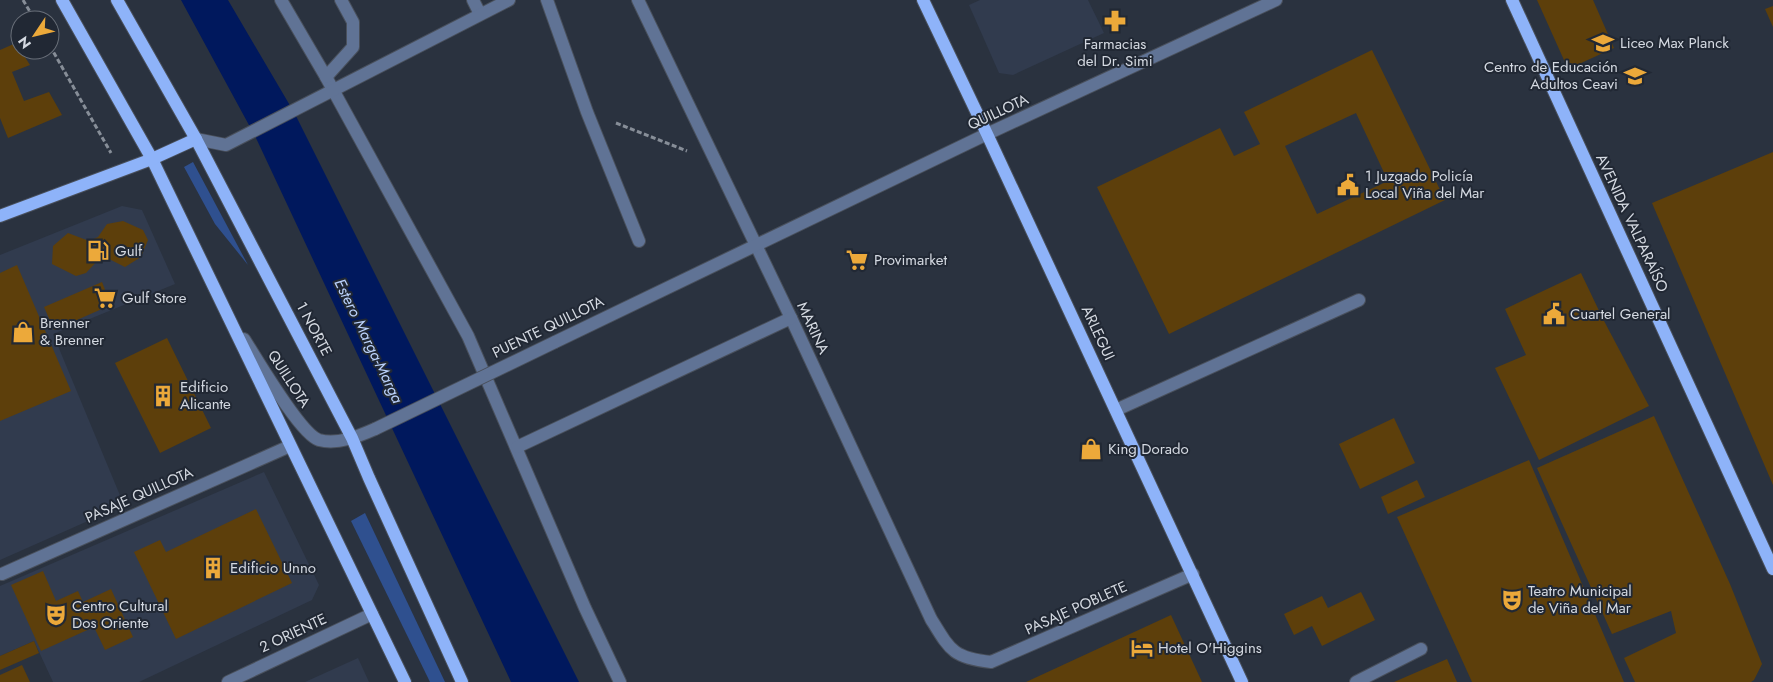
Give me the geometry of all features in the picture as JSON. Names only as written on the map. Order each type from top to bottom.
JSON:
[{"type":"main road","points":[[62,0],[152,159],[405,682]]},
{"type":"main road","name":"1 NORTE","points":[[117,0],[196,139],[352,438],[462,682]]},
{"type":"main road","name":"ARLEGUI","points":[[923,0],[1242,682]]},
{"type":"main road","name":"AVENIDA VALPARAÍSO","points":[[1512,0],[1773,568]]},
{"type":"main road","points":[[0,216],[152,159],[196,139]]},
{"type":"street","points":[[281,0],[326,77],[468,336],[620,682]]},
{"type":"street","points":[[326,77],[353,47],[352,22],[341,0]]},
{"type":"street","points":[[473,0],[480,14]]},
{"type":"street","points":[[196,139],[226,145],[509,0]]},
{"type":"street","points":[[547,0],[587,112],[639,241]]},
{"type":"street","name":"MARINA","points":[[638,0],[791,318],[931,619],[949,648],[970,660]]},
{"type":"street","name":"QUILLOTA","points":[[735,256],[987,134],[1276,0]]},
{"type":"street","name":"PUENTE QUILLOTA","points":[[375,429],[735,256]]},
{"type":"street","points":[[1116,410],[1359,300]]},
{"type":"street","name":"QUILLOTA","points":[[223,308],[297,421],[318,440],[352,438],[375,429]]},
{"type":"street","points":[[517,447],[791,318]]},
{"type":"street","name":"PASAJE QUILLOTA","points":[[2,574],[290,446]]},
{"type":"street","name":"PASAJE POBLETE","points":[[970,660],[992,662],[1193,574]]},
{"type":"street","name":"2 ORIENTE","points":[[228,682],[372,614]]},
{"type":"street","points":[[1356,682],[1421,649]]},
{"type":"path","points":[[58,60],[122,170]]},
{"type":"path","points":[[587,112],[715,162]]},
{"type":"shaded area","points":[[980,0],[1088,0],[1104,33],[1013,75],[999,73],[969,5]]},
{"type":"shaded area","points":[[193,162],[248,265],[215,224],[184,167]]},
{"type":"shaded area","points":[[122,206],[142,210],[175,284],[53,334],[124,505],[0,560],[0,255]]},
{"type":"shaded area","points":[[264,472],[319,585],[312,600],[139,682],[53,682],[34,641],[0,656],[0,586]]},
{"type":"shaded area","points":[[365,513],[445,682],[430,682],[351,521]]},
{"type":"shaded area","points":[[358,658],[369,682],[305,682]]},
{"type":"water","name":"Estero Marga-Marga","points":[[181,0],[228,0],[295,114],[579,682],[511,682],[256,138]]},
{"type":"building","points":[[1537,0],[1593,0],[1614,48],[1568,69]]},
{"type":"building","points":[[1773,6],[1773,27],[1765,9]]},
{"type":"building","points":[[10,46],[10,60],[27,60],[30,65],[12,72],[24,101],[49,92],[62,115],[8,138],[0,118],[0,50]]},
{"type":"building","points":[[1372,50],[1445,200],[1169,334],[1097,187],[1220,128],[1234,156],[1260,144],[1244,112]],"holes":[[[1356,113],[1388,181],[1317,214],[1285,146]]]},
{"type":"building","points":[[1773,152],[1773,485],[1652,203]]},
{"type":"building","name":"Gulf","points":[[123,221],[143,230],[148,240],[141,257],[125,267],[107,258],[99,259],[86,273],[76,276],[52,264],[53,246],[68,233],[89,241],[98,237],[107,224]]},
{"type":"building","name":"Brenner & Brenner","points":[[17,265],[71,391],[0,421],[0,273]]},
{"type":"building","points":[[1581,273],[1649,406],[1539,460],[1495,368],[1526,355],[1505,309]]},
{"type":"building","points":[[102,282],[111,305],[54,330],[44,307]]},
{"type":"building","name":"Edificio Alicante","points":[[167,338],[211,428],[160,453],[115,363]]},
{"type":"building","points":[[1654,416],[1730,584],[1762,664],[1754,680],[1751,682],[1635,682],[1624,658],[1676,633],[1671,611],[1612,634],[1537,468]]},
{"type":"building","points":[[1394,418],[1415,463],[1360,489],[1339,444]]},
{"type":"building","name":"Teatro Municipal de Viña del Mar","points":[[1529,460],[1624,682],[1472,682],[1397,517]]},
{"type":"building","points":[[1417,480],[1425,497],[1388,514],[1381,497]]},
{"type":"building","name":"Edificio Unno","points":[[256,509],[292,583],[176,639],[134,552],[160,540],[166,552]]},
{"type":"building","name":"Centro Cultural Dos Oriente","points":[[43,571],[56,601],[78,591],[83,602],[111,589],[133,637],[105,650],[94,627],[41,651],[11,585]]},
{"type":"building","points":[[1361,592],[1375,620],[1322,646],[1312,626],[1294,635],[1284,614],[1322,596],[1328,608]]},
{"type":"building","name":"Hotel O'Higgins","points":[[1171,615],[1202,682],[1026,682]]},
{"type":"building","points":[[34,641],[39,653],[0,670],[0,656]]},
{"type":"building","points":[[1447,659],[1457,682],[1394,682]]},
{"type":"building","points":[[22,665],[30,682],[0,682],[0,675]]},
{"type":"place","name":"Farmacias del Dr. Simi","points":[[1115,21]]},
{"type":"place","name":"Liceo Max Planck","points":[[1603,43]]},
{"type":"place","name":"Centro de Educación Adultos Ceavi","points":[[1635,76]]},
{"type":"place","name":"1 Juzgado Policía Local Viña del Mar","points":[[1348,185]]},
{"type":"place","name":"Gulf","points":[[98,251]]},
{"type":"place","name":"Provimarket","points":[[857,260]]},
{"type":"place","name":"Gulf Store","points":[[105,298]]},
{"type":"place","name":"Cuartel General","points":[[1554,314]]},
{"type":"place","name":"Brenner & Brenner","points":[[23,332]]},
{"type":"place","name":"Edificio Alicante","points":[[163,396]]},
{"type":"place","name":"King Dorado","points":[[1091,449]]},
{"type":"place","name":"Edificio Unno","points":[[213,568]]},
{"type":"place","name":"Teatro Municipal de Viña del Mar","points":[[1512,600]]},
{"type":"place","name":"Centro Cultural Dos Oriente","points":[[56,615]]},
{"type":"place","name":"Hotel O'Higgins","points":[[1142,648]]}]
